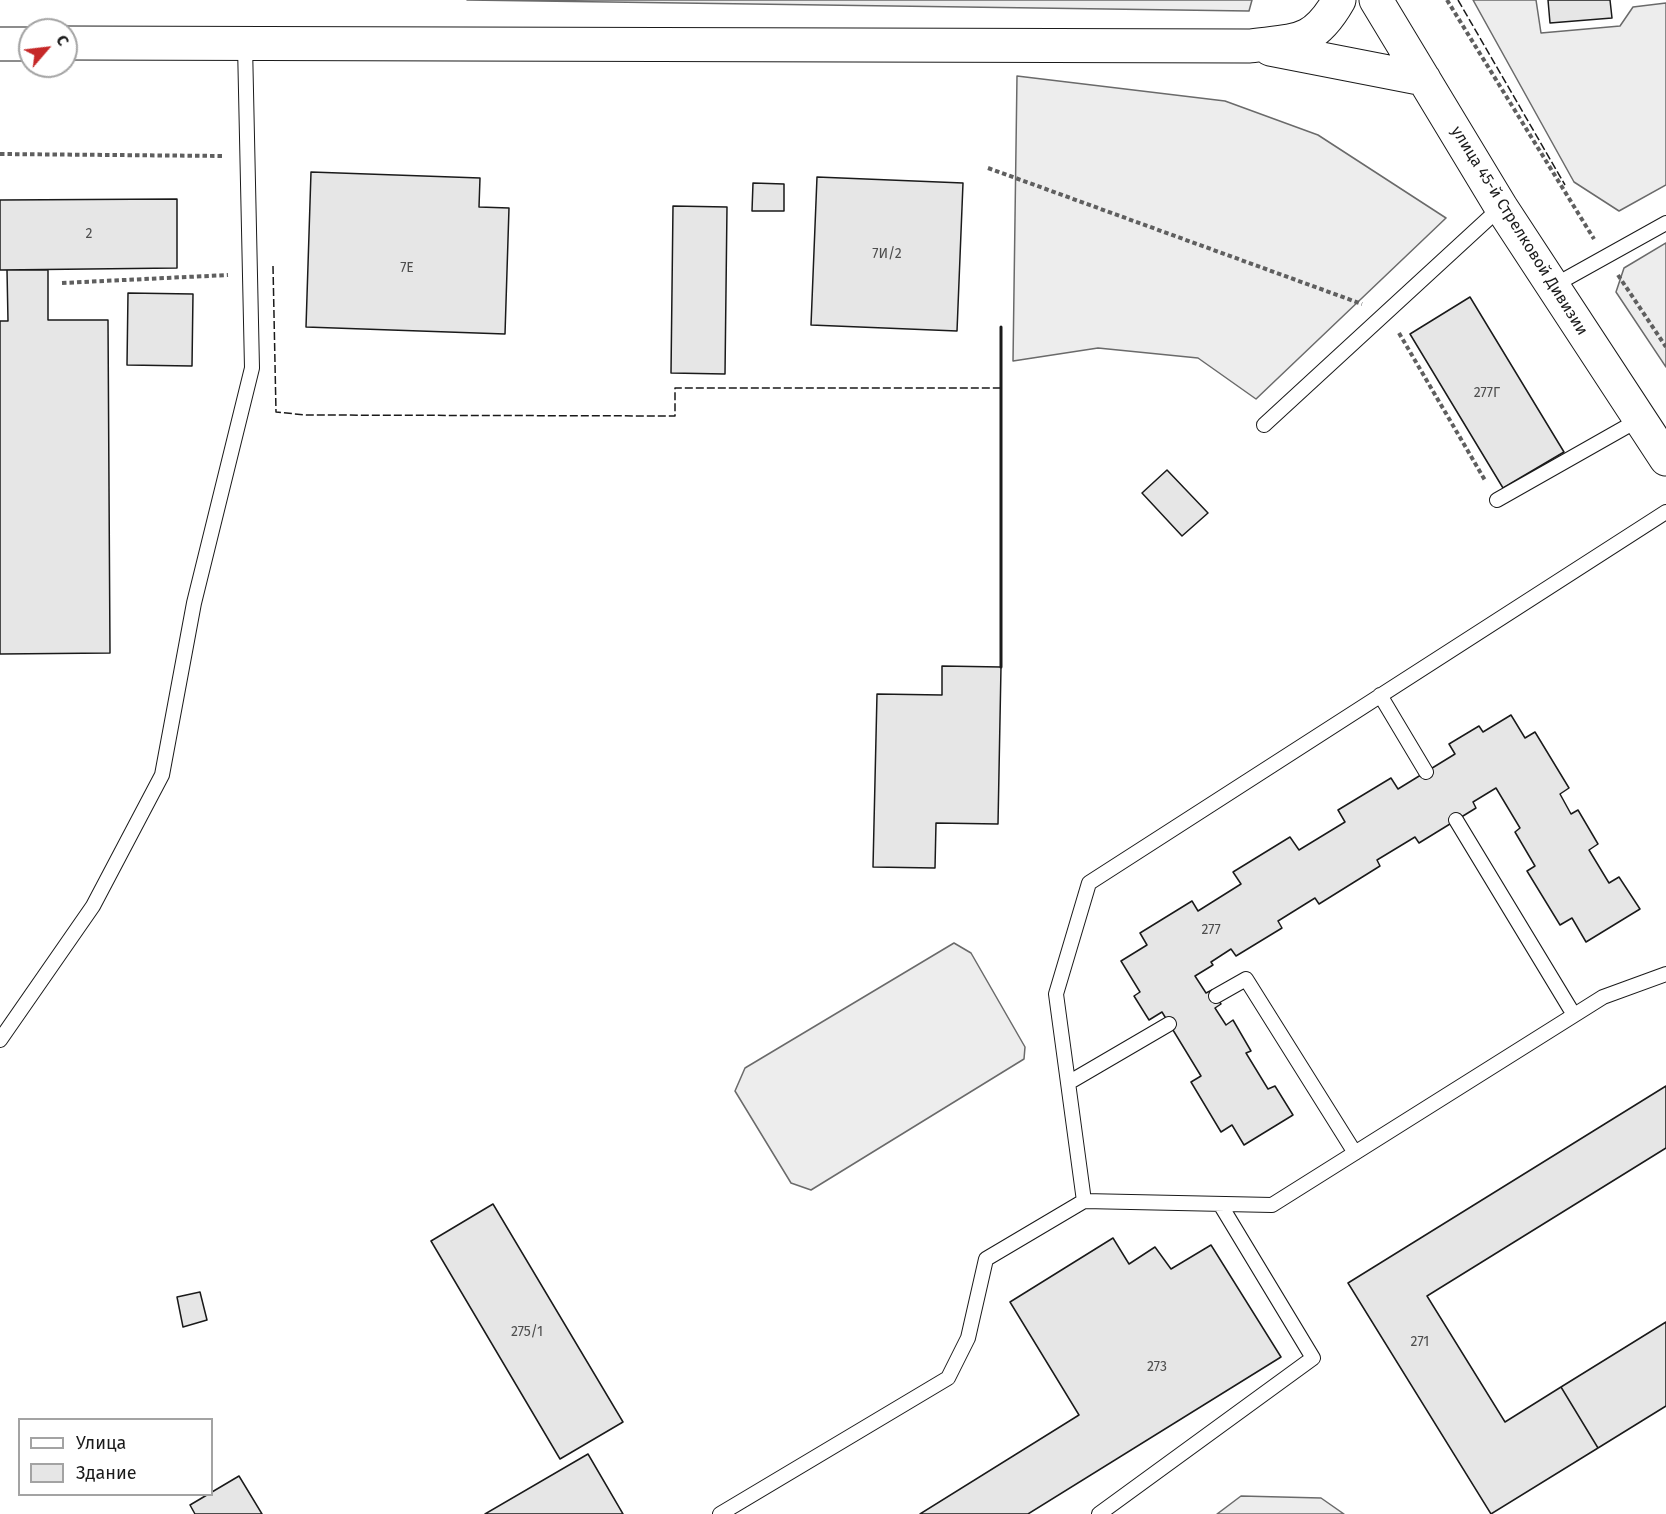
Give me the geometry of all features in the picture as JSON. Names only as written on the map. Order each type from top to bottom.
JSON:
[{"type":"street","points":[[78,43],[1250,46],[1299,39],[1325,24],[1339,0]]},
{"type":"street","name":"улица 45-й Стрелковой Дивизии","points":[[1376,0],[1501,207],[1656,437]]},
{"type":"street","points":[[0,44],[18,44]]},
{"type":"street","points":[[1250,46],[1424,79]]},
{"type":"lane","points":[[0,1040],[93,906],[162,775],[194,603],[252,368],[245,45]]},
{"type":"lane","points":[[1264,426],[1501,207]]},
{"type":"lane","points":[[1553,286],[1666,223]]},
{"type":"lane","points":[[1497,500],[1656,437]]},
{"type":"lane","points":[[1084,1201],[1056,994],[1089,883],[1666,512]]},
{"type":"lane","points":[[1380,695],[1426,772]]},
{"type":"lane","points":[[1456,820],[1574,1015]]},
{"type":"lane","points":[[720,1514],[948,1378],[968,1338],[986,1259],[1084,1201],[1272,1205],[1603,997],[1666,974]]},
{"type":"lane","points":[[1216,996],[1246,979],[1355,1153]]},
{"type":"lane","points":[[1068,1083],[1168,1024]]},
{"type":"lane","points":[[1099,1514],[1313,1358],[1220,1204]]},
{"type":"path","points":[[1447,0],[1563,194],[1666,347]]},
{"type":"path","points":[[0,154],[248,156]]},
{"type":"path","points":[[988,168],[1387,313],[1497,500]]},
{"type":"path","points":[[62,283],[250,274]]},
{"type":"shaded area","points":[[467,0],[1252,0],[1249,11]]},
{"type":"shaded area","points":[[1473,0],[1536,0],[1541,33],[1620,26],[1633,7],[1666,3],[1666,185],[1619,211],[1574,182]]},
{"type":"shaded area","points":[[1017,76],[1225,101],[1318,135],[1446,218],[1256,399],[1198,358],[1098,348],[1013,361]]},
{"type":"shaded area","points":[[1666,243],[1666,367],[1616,292],[1624,268]]},
{"type":"shaded area","points":[[954,943],[971,953],[1025,1047],[1024,1059],[811,1190],[791,1183],[735,1091],[745,1068]]},
{"type":"shaded area","points":[[1241,1496],[1321,1498],[1344,1514],[1217,1514]]},
{"type":"building","points":[[1548,0],[1610,0],[1612,18],[1550,23]]},
{"type":"building","points":[[311,172],[480,178],[479,207],[509,208],[505,334],[306,327]]},
{"type":"building","points":[[817,177],[963,183],[957,331],[811,325]]},
{"type":"building","points":[[753,183],[784,184],[784,211],[752,211]]},
{"type":"building","points":[[177,199],[177,268],[0,270],[0,200]]},
{"type":"building","points":[[673,206],[727,207],[725,374],[671,373]]},
{"type":"building","points":[[7,270],[48,270],[48,320],[108,320],[110,653],[0,654],[0,321],[8,321]]},
{"type":"building","points":[[128,293],[193,294],[192,366],[127,365]]},
{"type":"building","points":[[1470,297],[1564,452],[1503,488],[1410,334]]},
{"type":"building","points":[[1167,470],[1208,513],[1182,536],[1142,493]]},
{"type":"building","points":[[942,666],[1001,667],[998,824],[936,823],[935,868],[873,867],[877,694],[942,695]]},
{"type":"building","points":[[1511,715],[1525,738],[1535,732],[1569,788],[1560,794],[1571,814],[1578,810],[1598,844],[1589,850],[1609,883],[1619,877],[1640,909],[1586,942],[1572,918],[1560,925],[1527,871],[1535,866],[1515,832],[1520,828],[1496,788],[1473,802],[1476,808],[1419,843],[1415,837],[1377,860],[1380,866],[1319,904],[1315,898],[1278,921],[1282,928],[1236,956],[1231,949],[1211,962],[1213,965],[1195,976],[1206,993],[1212,990],[1221,1004],[1215,1008],[1226,1025],[1233,1020],[1251,1051],[1246,1053],[1268,1089],[1275,1086],[1293,1115],[1244,1145],[1232,1125],[1221,1132],[1191,1082],[1201,1076],[1162,1012],[1149,1020],[1134,996],[1140,992],[1121,961],[1147,945],[1140,933],[1192,901],[1198,911],[1241,884],[1233,872],[1290,837],[1299,850],[1345,822],[1338,810],[1391,778],[1398,789],[1455,754],[1449,744],[1479,726],[1483,732]]},
{"type":"building","points":[[1666,1086],[1666,1148],[1427,1296],[1505,1422],[1561,1387],[1598,1448],[1491,1514],[1348,1283]]},
{"type":"building","points":[[493,1204],[623,1422],[560,1459],[431,1241]]},
{"type":"building","points":[[1113,1238],[1129,1264],[1155,1247],[1171,1269],[1211,1245],[1281,1357],[1028,1514],[920,1514],[1079,1415],[1010,1302]]},
{"type":"building","points":[[200,1292],[207,1320],[183,1327],[177,1297]]},
{"type":"building","points":[[1666,1322],[1666,1406],[1598,1448],[1561,1387]]},
{"type":"building","points":[[588,1454],[623,1514],[485,1514]]},
{"type":"building","points":[[239,1476],[262,1514],[195,1514],[190,1505],[205,1496],[213,1496],[213,1491]]},
{"type":"fence","points":[[1458,0],[1565,185]]},
{"type":"fence","points":[[273,266],[276,412],[306,415],[675,416],[675,388],[1001,388]]},
{"type":"wall","points":[[1001,327],[1001,667]]}]
